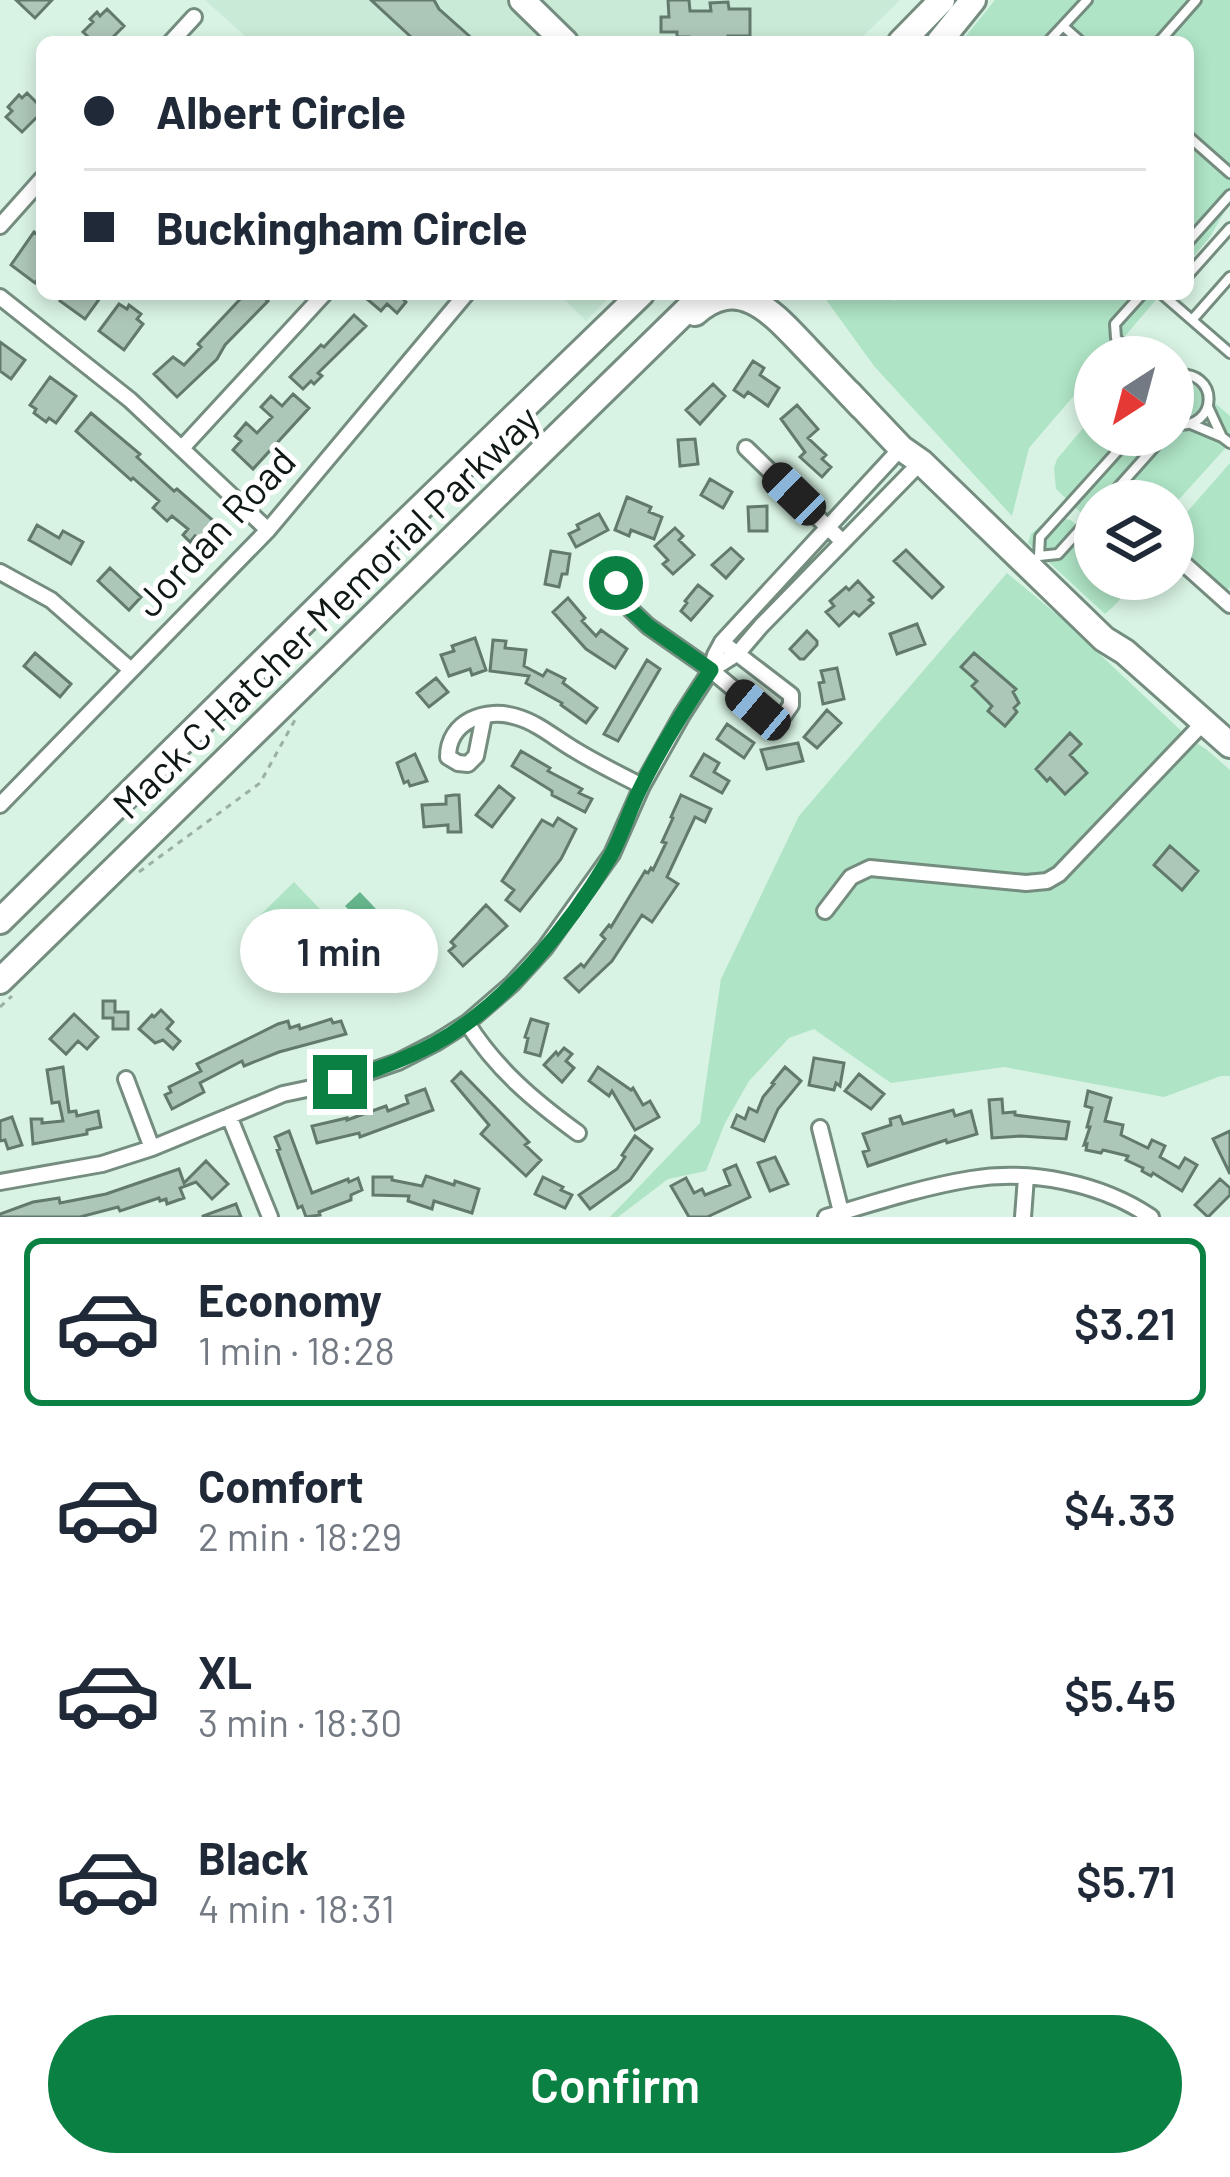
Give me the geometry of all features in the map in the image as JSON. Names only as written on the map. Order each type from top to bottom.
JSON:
[{"type":"main road","points":[[522,0],[553,36]]},
{"type":"main road","points":[[908,36],[942,0]]},
{"type":"main road","points":[[944,36],[973,0]]},
{"type":"main road","name":"Mack C Hatcher Memorial Parkway","points":[[0,921],[635,300]]},
{"type":"main road","name":"Mack C Hatcher Memorial Parkway","points":[[0,981],[697,300]]},
{"type":"main road","points":[[578,416],[596,410],[705,304],[718,300]]},
{"type":"main road","points":[[747,300],[776,317],[911,455],[1034,561],[1104,639],[1230,745]]},
{"type":"main road","points":[[773,300],[861,406]]},
{"type":"street","points":[[177,36],[194,17]]},
{"type":"street","points":[[0,226],[36,186]]},
{"type":"street","points":[[0,297],[130,400],[268,530]]},
{"type":"street","points":[[182,448],[318,300]]},
{"type":"street","name":"Jordan Road","points":[[0,805],[268,530],[461,300]]},
{"type":"street","points":[[746,448],[843,542]]},
{"type":"street","points":[[0,1182],[102,1165],[152,1148],[283,1094],[340,1082],[398,1061],[467,1023],[534,960],[579,902],[611,854],[641,786],[711,670],[722,642],[828,527],[911,455]]},
{"type":"street","points":[[711,670],[738,653],[843,542],[911,455]]},
{"type":"street","points":[[0,572],[51,600],[131,670]]},
{"type":"street","points":[[1194,573],[1230,605]]},
{"type":"street","points":[[616,583],[630,609],[648,626],[758,710],[784,715],[791,695],[722,642]]},
{"type":"street","points":[[484,716],[520,717],[641,786]]},
{"type":"street","points":[[825,911],[851,877],[870,868],[1047,881],[1087,847],[1204,722]]},
{"type":"street","points":[[467,1023],[485,1052],[512,1080],[578,1133]]},
{"type":"street","points":[[127,1079],[152,1148]]},
{"type":"street","points":[[229,1116],[270,1217]]},
{"type":"street","points":[[820,1128],[836,1216],[971,1179],[1026,1178],[1078,1184],[1150,1217]]},
{"type":"street","points":[[1023,1217],[1026,1178]]},
{"type":"lane","points":[[1054,36],[1088,0]]},
{"type":"lane","points":[[1164,36],[1196,0]]},
{"type":"lane","points":[[1064,27],[1074,36]]},
{"type":"lane","points":[[1194,141],[1230,173]]},
{"type":"lane","points":[[1194,235],[1230,196]]},
{"type":"lane","points":[[1194,268],[1230,228]]},
{"type":"lane","points":[[1192,320],[1230,277]]},
{"type":"lane","points":[[1116,336],[1115,324],[1137,300]]},
{"type":"lane","points":[[1171,300],[1230,353]]},
{"type":"lane","points":[[1194,376],[1203,382],[1209,399],[1204,414],[1194,422]]},
{"type":"lane","points":[[1208,407],[1226,440]]},
{"type":"lane","points":[[1194,425],[1226,440]]},
{"type":"lane","points":[[1034,561],[1040,537],[1113,456]]},
{"type":"lane","points":[[1126,480],[1147,456]]},
{"type":"lane","points":[[1034,561],[1058,554],[1074,536]]},
{"type":"shaded area","points":[[205,0],[900,0],[863,36],[245,36]]},
{"type":"shaded area","points":[[995,0],[1230,0],[1230,202],[1194,256],[1194,36],[966,36]]},
{"type":"shaded area","points":[[565,300],[607,300],[586,321]]},
{"type":"shaded area","points":[[826,300],[1156,300],[1125,336],[1074,336],[1074,396],[1029,448],[1012,516],[874,366]]},
{"type":"shaded area","points":[[1194,385],[1230,416],[1230,443],[1194,483],[1074,480],[1074,506],[1056,489],[1057,459],[1074,439],[1074,456],[1194,456]]},
{"type":"shaded area","points":[[1230,463],[1227,591],[1194,562],[1194,504]]},
{"type":"shaded area","points":[[1051,516],[1074,523],[1074,585],[1028,543]]},
{"type":"shaded area","points":[[1007,573],[1230,770],[1230,1076],[1164,1097],[1004,1067],[891,1083],[814,1029],[789,1038],[749,1081],[706,1171],[668,1179],[618,1217],[610,1217],[700,1123],[721,979],[799,816]]},
{"type":"shaded area","points":[[1090,600],[1119,600],[1105,614]]},
{"type":"shaded area","points":[[294,882],[341,931],[294,977],[246,929]]},
{"type":"shaded area","points":[[360,892],[392,926],[377,940],[345,906]]},
{"type":"building","points":[[16,0],[52,0],[35,18]]},
{"type":"building","points":[[371,0],[434,0],[469,36],[410,36]]},
{"type":"building","points":[[668,0],[689,0],[690,11],[711,11],[710,3],[728,2],[729,9],[750,9],[750,36],[661,32],[661,17],[669,17]]},
{"type":"building","points":[[107,9],[124,26],[114,36],[87,36],[83,32],[93,22],[90,19],[97,12],[100,16]]},
{"type":"building","points":[[27,93],[36,102],[36,118],[22,132],[6,117],[12,111],[8,107],[19,95],[22,98]]},
{"type":"building","points":[[34,232],[36,282],[11,265]]},
{"type":"building","points":[[61,300],[99,300],[85,319]]},
{"type":"building","points":[[239,300],[268,301],[177,397],[154,374],[173,357],[184,365],[201,347],[198,344]]},
{"type":"building","points":[[368,300],[406,302],[397,313],[387,304],[381,311]]},
{"type":"building","points":[[119,304],[141,314],[137,319],[143,324],[124,350],[99,331]]},
{"type":"building","points":[[354,315],[366,326],[318,373],[322,376],[314,384],[311,381],[303,389],[290,377]]},
{"type":"building","points":[[0,342],[25,360],[11,379],[0,371]]},
{"type":"building","points":[[753,361],[764,368],[760,375],[779,388],[768,406],[748,392],[744,397],[734,390]]},
{"type":"building","points":[[50,377],[76,396],[56,423],[49,418],[46,422],[30,405]]},
{"type":"building","points":[[713,384],[725,396],[700,424],[686,410]]},
{"type":"building","points":[[293,394],[309,408],[253,469],[233,450],[241,441],[235,436],[246,423],[257,433],[272,417],[261,407],[271,396],[282,406]]},
{"type":"building","points":[[797,405],[818,429],[808,438],[831,467],[822,477],[800,457],[805,452],[781,419]]},
{"type":"building","points":[[91,413],[140,454],[137,457],[174,491],[217,524],[202,542],[195,536],[190,542],[183,535],[188,529],[172,516],[167,521],[153,508],[159,501],[76,431]]},
{"type":"building","points":[[695,439],[698,464],[680,466],[678,440]]},
{"type":"building","points":[[710,479],[732,492],[723,508],[701,495]]},
{"type":"building","points":[[627,497],[662,517],[654,539],[615,530]]},
{"type":"building","points":[[767,506],[767,531],[749,531],[748,507]]},
{"type":"building","points":[[599,514],[608,530],[576,547],[569,534]]},
{"type":"building","points":[[37,525],[59,538],[63,531],[83,542],[71,564],[29,540]]},
{"type":"building","points":[[675,528],[683,536],[679,540],[694,555],[673,574],[655,546]]},
{"type":"building","points":[[731,548],[743,559],[726,578],[712,565]]},
{"type":"building","points":[[906,550],[943,587],[932,598],[894,561]]},
{"type":"building","points":[[551,551],[570,554],[559,587],[545,584]]},
{"type":"building","points":[[110,568],[141,597],[129,610],[98,581]]},
{"type":"building","points":[[858,581],[873,603],[839,626],[826,612],[834,606],[830,601]]},
{"type":"building","points":[[698,585],[712,596],[691,620],[681,611]]},
{"type":"building","points":[[568,598],[596,636],[601,630],[627,649],[615,668],[586,649],[553,612]]},
{"type":"building","points":[[917,624],[925,644],[897,654],[890,634]]},
{"type":"building","points":[[807,631],[817,645],[800,659],[790,649]]},
{"type":"building","points":[[475,638],[486,670],[449,676],[441,655]]},
{"type":"building","points":[[493,640],[506,641],[505,648],[526,650],[524,666],[543,676],[547,670],[565,679],[563,683],[597,708],[586,723],[526,683],[529,676],[490,671]]},
{"type":"building","points":[[35,653],[71,684],[60,697],[24,666]]},
{"type":"building","points":[[974,653],[1016,689],[1017,712],[1005,726],[988,711],[992,706],[972,686],[977,681],[961,667]]},
{"type":"building","points":[[647,660],[660,669],[618,741],[604,734]]},
{"type":"building","points":[[837,668],[844,699],[823,704],[821,671]]},
{"type":"building","points":[[436,678],[448,692],[429,707],[417,693]]},
{"type":"building","points":[[827,710],[841,723],[817,748],[804,737]]},
{"type":"building","points":[[727,724],[754,743],[744,758],[717,739]]},
{"type":"building","points":[[1070,733],[1081,744],[1070,755],[1087,773],[1065,794],[1036,769]]},
{"type":"building","points":[[798,743],[803,761],[767,769],[761,750]]},
{"type":"building","points":[[521,751],[582,789],[579,793],[592,799],[585,812],[512,766]]},
{"type":"building","points":[[415,754],[427,781],[410,786],[404,783],[397,763]]},
{"type":"building","points":[[704,754],[719,763],[714,772],[729,781],[722,793],[691,776]]},
{"type":"building","points":[[499,786],[514,798],[492,827],[476,815]]},
{"type":"building","points":[[459,795],[461,832],[448,832],[448,825],[424,827],[422,805],[446,804],[446,796]]},
{"type":"building","points":[[681,795],[711,809],[705,822],[695,817],[667,877],[678,884],[652,922],[642,915],[612,961],[579,992],[565,978],[581,964],[584,967],[645,871],[653,870]]},
{"type":"building","points":[[558,818],[576,829],[561,859],[520,911],[506,900],[514,890],[502,881],[542,820],[553,826]]},
{"type":"building","points":[[1170,846],[1198,871],[1182,890],[1154,865]]},
{"type":"building","points":[[486,905],[507,926],[463,966],[449,951],[455,946],[451,942]]},
{"type":"building","points":[[103,1001],[115,1001],[115,1012],[128,1012],[128,1029],[113,1029],[113,1018],[103,1018]]},
{"type":"building","points":[[161,1010],[173,1022],[167,1029],[180,1041],[173,1049],[163,1040],[155,1043],[139,1029]]},
{"type":"building","points":[[74,1014],[98,1037],[87,1049],[78,1041],[66,1054],[50,1039]]},
{"type":"building","points":[[331,1019],[341,1021],[346,1034],[244,1066],[242,1061],[200,1083],[204,1092],[172,1109],[165,1095],[171,1092],[169,1087],[201,1071],[197,1064],[278,1024],[288,1021],[290,1028],[299,1025],[300,1029]]},
{"type":"building","points":[[531,1019],[548,1024],[540,1056],[525,1052]]},
{"type":"building","points":[[564,1048],[572,1054],[566,1061],[574,1068],[562,1082],[544,1065]]},
{"type":"building","points":[[814,1058],[844,1063],[840,1086],[836,1083],[834,1090],[809,1085]]},
{"type":"building","points":[[63,1067],[69,1112],[76,1111],[77,1116],[98,1111],[101,1127],[33,1144],[31,1119],[63,1121],[59,1102],[52,1103],[47,1070]]},
{"type":"building","points":[[598,1067],[633,1088],[643,1105],[650,1101],[659,1117],[635,1130],[612,1091],[609,1096],[589,1081]]},
{"type":"building","points":[[785,1067],[801,1081],[778,1109],[764,1141],[732,1127],[737,1115],[745,1119],[749,1108],[757,1112]]},
{"type":"building","points":[[461,1072],[541,1160],[526,1176],[481,1134],[489,1125],[452,1081]]},
{"type":"building","points":[[859,1074],[884,1094],[871,1109],[845,1091]]},
{"type":"building","points":[[425,1089],[433,1110],[360,1137],[359,1133],[317,1143],[312,1126],[386,1106],[388,1111],[408,1103],[406,1096]]},
{"type":"building","points":[[1088,1091],[1111,1098],[1105,1121],[1123,1125],[1121,1135],[1148,1148],[1152,1140],[1165,1146],[1160,1157],[1179,1168],[1185,1158],[1197,1165],[1182,1191],[1142,1171],[1126,1160],[1128,1156],[1086,1150],[1092,1108],[1085,1106]]},
{"type":"building","points":[[1002,1099],[1003,1113],[1069,1122],[1066,1139],[992,1138],[989,1100]]},
{"type":"building","points":[[953,1110],[955,1116],[971,1111],[977,1134],[868,1166],[863,1134],[891,1125],[890,1119],[900,1116],[903,1124]]},
{"type":"building","points":[[12,1117],[22,1145],[8,1149],[5,1140],[0,1141],[0,1121]]},
{"type":"building","points":[[289,1131],[312,1193],[358,1178],[362,1190],[320,1215],[306,1217],[302,1206],[298,1208],[277,1150],[275,1137]]},
{"type":"building","points":[[1230,1131],[1230,1174],[1213,1139]]},
{"type":"building","points":[[635,1136],[652,1149],[630,1180],[590,1209],[579,1195],[617,1169]]},
{"type":"building","points":[[775,1157],[788,1184],[770,1191],[758,1163]]},
{"type":"building","points":[[206,1161],[228,1184],[212,1199],[196,1182],[180,1188],[184,1198],[167,1204],[159,1198],[80,1217],[0,1217],[33,1202],[59,1198],[60,1203],[106,1194],[179,1169],[184,1183]]},
{"type":"building","points":[[736,1165],[750,1197],[707,1217],[689,1217],[671,1186],[686,1178],[694,1193],[702,1189],[705,1195],[730,1185],[724,1170]]},
{"type":"building","points":[[426,1176],[479,1189],[472,1213],[434,1201],[432,1209],[408,1201],[409,1196],[373,1195],[373,1177],[422,1186]]},
{"type":"building","points":[[543,1177],[572,1195],[565,1208],[535,1194]]},
{"type":"building","points":[[1220,1179],[1230,1188],[1230,1195],[1208,1217],[1195,1205]]},
{"type":"building","points":[[236,1204],[241,1217],[203,1217],[203,1216]]},
{"type":"route","points":[[340,1082],[398,1061],[467,1023],[545,948],[611,854],[641,786],[711,670],[648,626],[630,609],[616,583]]}]
